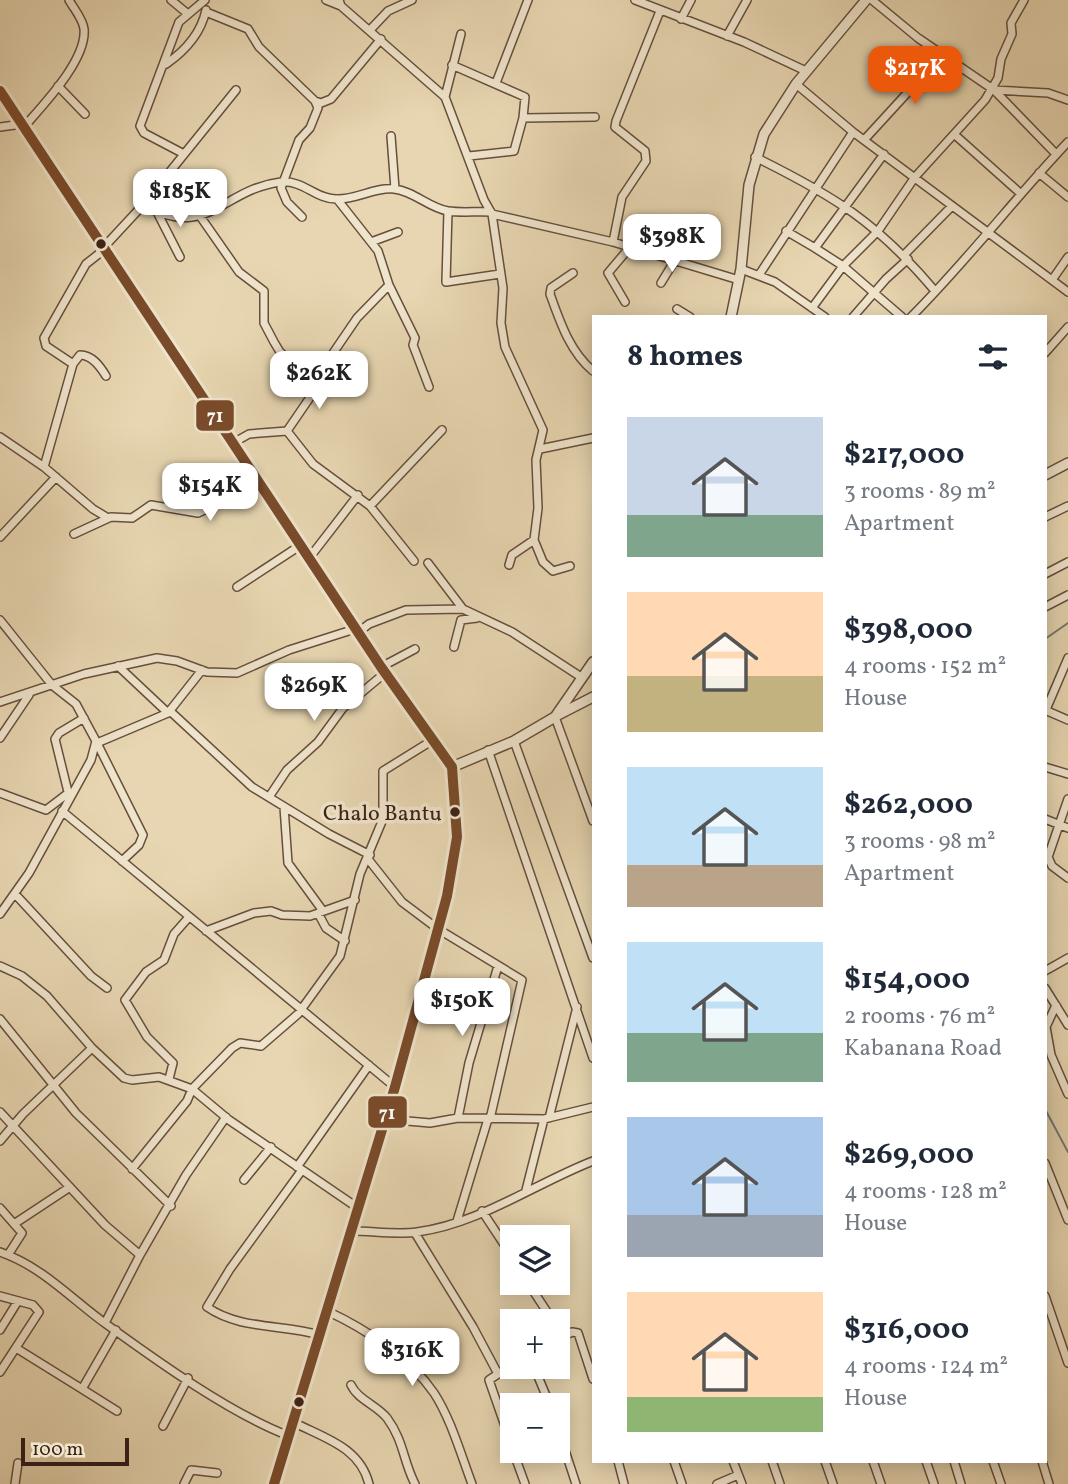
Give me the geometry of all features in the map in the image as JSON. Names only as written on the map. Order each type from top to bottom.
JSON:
[{"type":"street","points":[[0,127],[23,125],[58,86],[83,42],[84,29],[80,17],[69,0]]},
{"type":"street","points":[[172,0],[188,14]]},
{"type":"street","points":[[326,0],[340,3],[445,97],[491,213],[500,274],[501,323],[505,347],[543,430],[535,472],[538,508],[534,540],[548,569],[553,571],[570,566]]},
{"type":"street","points":[[370,30],[388,11],[412,0]]},
{"type":"street","points":[[496,83],[528,0]]},
{"type":"street","points":[[635,0],[652,3],[660,11],[727,36],[806,71]]},
{"type":"street","points":[[681,19],[691,0]]},
{"type":"street","points":[[727,36],[747,0]]},
{"type":"street","points":[[731,315],[741,269],[749,185],[755,157],[774,116],[796,84],[866,0]]},
{"type":"street","points":[[872,0],[918,38],[993,89],[1056,154]]},
{"type":"street","points":[[812,308],[843,267],[878,231],[915,177],[993,89],[1010,41],[1011,23],[1024,0]]},
{"type":"street","points":[[166,64],[182,53],[193,40],[206,12],[204,1],[188,14],[176,29],[141,130],[184,154]]},
{"type":"street","points":[[613,242],[622,197],[646,161],[645,151],[615,127],[616,121],[660,11]]},
{"type":"street","points":[[206,12],[248,29],[259,47],[315,101],[318,108],[313,122],[299,140],[282,193],[302,217]]},
{"type":"street","points":[[445,97],[461,34]]},
{"type":"street","points":[[315,101],[321,103],[331,99],[381,39]]},
{"type":"street","points":[[865,139],[920,79],[939,51]]},
{"type":"street","points":[[452,65],[525,97],[523,118],[514,151],[469,156]]},
{"type":"street","points":[[796,84],[853,132],[951,207],[1068,292]]},
{"type":"street","points":[[58,86],[85,114]]},
{"type":"street","points":[[993,89],[1048,93],[1068,100]]},
{"type":"street","points":[[73,364],[46,346],[44,338],[86,264],[105,248],[144,205],[236,90]]},
{"type":"street","points":[[0,91],[359,629],[383,670],[452,767],[458,813],[456,851],[438,929],[386,1119],[275,1484]]},
{"type":"street","points":[[523,118],[596,117]]},
{"type":"street","points":[[758,275],[853,132]]},
{"type":"street","points":[[955,135],[1020,193]]},
{"type":"street","points":[[391,136],[395,189]]},
{"type":"street","points":[[913,315],[989,234],[1020,193],[1068,142]]},
{"type":"street","points":[[815,248],[845,204],[884,155]]},
{"type":"street","points":[[755,157],[845,204],[906,257],[935,290]]},
{"type":"street","points":[[170,173],[239,272],[264,291],[264,323],[280,352],[314,381]]},
{"type":"street","points":[[1039,173],[1068,197]]},
{"type":"street","points":[[144,205],[157,213],[176,219],[202,216],[259,187],[284,182],[296,183],[337,200],[381,258],[389,285],[415,338],[413,345],[429,387]]},
{"type":"street","points":[[337,200],[395,189],[448,211],[491,213],[613,242],[739,280]]},
{"type":"street","points":[[855,315],[951,207]]},
{"type":"street","points":[[448,211],[446,282],[500,274]]},
{"type":"street","points":[[157,213],[180,257]]},
{"type":"street","points":[[786,231],[843,267],[900,315]]},
{"type":"street","points":[[371,242],[398,232]]},
{"type":"street","points":[[625,302],[608,273],[630,247]]},
{"type":"street","points":[[1052,280],[1068,257]]},
{"type":"street","points":[[661,283],[675,260]]},
{"type":"street","points":[[741,269],[775,282],[822,315]]},
{"type":"street","points":[[573,273],[551,288],[550,294],[570,341],[580,359],[592,370]]},
{"type":"street","points":[[287,431],[313,393],[314,381],[357,318],[389,285]]},
{"type":"street","points":[[677,309],[687,315]]},
{"type":"street","points":[[1047,351],[1068,327]]},
{"type":"street","points":[[44,467],[73,364],[80,355],[85,355],[100,365],[106,376]]},
{"type":"street","points":[[370,506],[442,430]]},
{"type":"street","points":[[233,443],[249,434],[287,431]]},
{"type":"street","points":[[287,431],[313,464],[370,506],[414,561]]},
{"type":"street","points":[[0,437],[44,467],[93,509],[108,518]]},
{"type":"street","points":[[540,449],[592,438]]},
{"type":"street","points":[[1047,474],[1068,463]]},
{"type":"street","points":[[0,537],[56,477]]},
{"type":"street","points":[[74,534],[108,518],[132,518],[151,505],[198,513],[260,484]]},
{"type":"street","points":[[310,557],[358,495]]},
{"type":"street","points":[[1047,516],[1068,506]]},
{"type":"street","points":[[509,565],[512,555],[534,540]]},
{"type":"street","points":[[237,587],[301,545]]},
{"type":"street","points":[[1047,573],[1068,562]]},
{"type":"street","points":[[428,564],[463,609],[512,632],[581,677]]},
{"type":"street","points":[[1047,606],[1068,595]]},
{"type":"street","points":[[0,702],[118,666],[163,658],[220,673],[243,671],[289,650],[359,629],[406,610],[463,609]]},
{"type":"street","points":[[454,646],[461,620],[478,618]]},
{"type":"street","points":[[0,620],[52,685],[72,699],[143,835],[139,845],[122,862]]},
{"type":"street","points":[[269,797],[287,770],[318,742],[343,708],[383,670],[415,649]]},
{"type":"street","points":[[1047,706],[1068,658]]},
{"type":"street","points":[[555,717],[592,663]]},
{"type":"street","points":[[118,666],[252,787],[369,857],[402,902],[438,929],[522,980],[489,1119],[457,1221]]},
{"type":"street","points":[[96,742],[169,712],[202,670]]},
{"type":"street","points":[[0,738],[29,695]]},
{"type":"street","points":[[452,767],[514,741],[592,698]]},
{"type":"street","points":[[1047,712],[1068,720]]},
{"type":"street","points":[[555,717],[592,818]]},
{"type":"street","points":[[69,795],[55,739],[59,733],[84,718]]},
{"type":"street","points":[[132,1169],[187,1101],[192,1089],[240,1043],[261,1046],[284,1028],[325,981],[340,956],[360,874],[383,819],[383,771],[433,740]]},
{"type":"street","points":[[514,741],[592,955]]},
{"type":"street","points":[[0,914],[15,894],[91,760],[96,742]]},
{"type":"street","points":[[488,751],[589,1035],[592,1052]]},
{"type":"street","points":[[1047,767],[1068,774]]},
{"type":"street","points":[[0,793],[46,810],[69,795]]},
{"type":"street","points":[[1068,799],[1048,857],[1052,866],[1068,878]]},
{"type":"street","points":[[284,807],[288,863],[321,912],[326,928],[345,941]]},
{"type":"street","points":[[62,811],[395,1087]]},
{"type":"street","points":[[1047,820],[1068,828]]},
{"type":"street","points":[[15,894],[91,976],[107,988]]},
{"type":"street","points":[[206,931],[264,911],[295,916],[321,912],[355,900]]},
{"type":"street","points":[[169,1079],[173,1063],[148,1037],[125,1000],[146,972],[164,960],[174,934],[189,917]]},
{"type":"street","points":[[1047,970],[1068,958]]},
{"type":"street","points":[[458,1118],[469,1063],[498,966]]},
{"type":"street","points":[[1,967],[27,980],[47,996],[92,1048],[128,1080],[159,1077],[192,1089],[226,1118],[358,1208]]},
{"type":"street","points":[[1047,991],[1068,1025]]},
{"type":"street","points":[[1047,1025],[1056,1005]]},
{"type":"street","points":[[526,1190],[577,1007]]},
{"type":"street","points":[[0,1019],[76,1113],[171,1206]]},
{"type":"street","points":[[1047,1033],[1051,1055],[1068,1094]]},
{"type":"street","points":[[0,1140],[23,1114],[56,1086],[92,1048]]},
{"type":"street","points":[[320,1335],[295,1328],[228,1318],[207,1307],[369,1065]]},
{"type":"street","points":[[386,1119],[430,1123],[458,1118],[546,1118],[592,1107]]},
{"type":"street","points":[[0,1112],[105,1225],[140,1255]]},
{"type":"street","points":[[105,1323],[186,1175],[226,1118]]},
{"type":"street","points":[[244,1180],[271,1147]]},
{"type":"street","points":[[352,1231],[415,1233],[457,1221],[592,1161]]},
{"type":"street","points":[[1047,1168],[1068,1220]]},
{"type":"street","points":[[14,1224],[70,1187]]},
{"type":"street","points":[[0,1208],[22,1236],[4,1254],[31,1264],[116,1331],[259,1424],[289,1436]]},
{"type":"street","points":[[482,1211],[500,1238]]},
{"type":"street","points":[[415,1233],[473,1326],[497,1372]]},
{"type":"street","points":[[0,1296],[33,1305],[39,1312],[0,1372]]},
{"type":"street","points":[[0,1330],[18,1301]]},
{"type":"street","points":[[1047,1302],[1068,1363]]},
{"type":"street","points":[[327,1311],[373,1337],[420,1375],[436,1396],[472,1484]]},
{"type":"street","points":[[82,1389],[116,1331]]},
{"type":"street","points":[[570,1334],[578,1333],[592,1376]]},
{"type":"street","points":[[16,1348],[117,1411]]},
{"type":"street","points":[[500,1370],[489,1380],[500,1412]]},
{"type":"street","points":[[163,1426],[188,1378]]},
{"type":"street","points":[[351,1385],[355,1393],[378,1408],[394,1428],[407,1456],[415,1484]]},
{"type":"street","points":[[293,1422],[352,1452],[365,1471],[369,1484]]},
{"type":"street","points":[[518,1463],[525,1484]]},
{"type":"street","points":[[569,1463],[576,1484]]},
{"type":"street","points":[[619,1463],[624,1484]]},
{"type":"street","points":[[675,1463],[682,1484]]},
{"type":"street","points":[[734,1463],[742,1484]]},
{"type":"street","points":[[773,1463],[780,1484]]},
{"type":"street","points":[[826,1463],[833,1484]]},
{"type":"street","points":[[874,1463],[881,1484]]},
{"type":"street","points":[[927,1463],[934,1484]]},
{"type":"street","points":[[955,1463],[961,1484]]},
{"type":"street","points":[[994,1463],[1001,1484]]},
{"type":"street","points":[[1043,1463],[1049,1484]]},
{"type":"street","points":[[15,1484],[18,1464]]},
{"type":"street","points":[[184,1484],[191,1470],[217,1473]]},
{"type":"street","points":[[718,1484],[738,1475]]},
{"type":"waterway","points":[[1047,638],[1068,623]]},
{"type":"waterway","points":[[1047,1113],[1068,1152]]},
{"type":"transit line","name":"71","points":[[0,91],[381,667],[452,767],[457,837],[447,896],[395,1087],[274,1484]]},
{"type":"place","name":"Chalo Bantu","points":[[455,812]]}]
